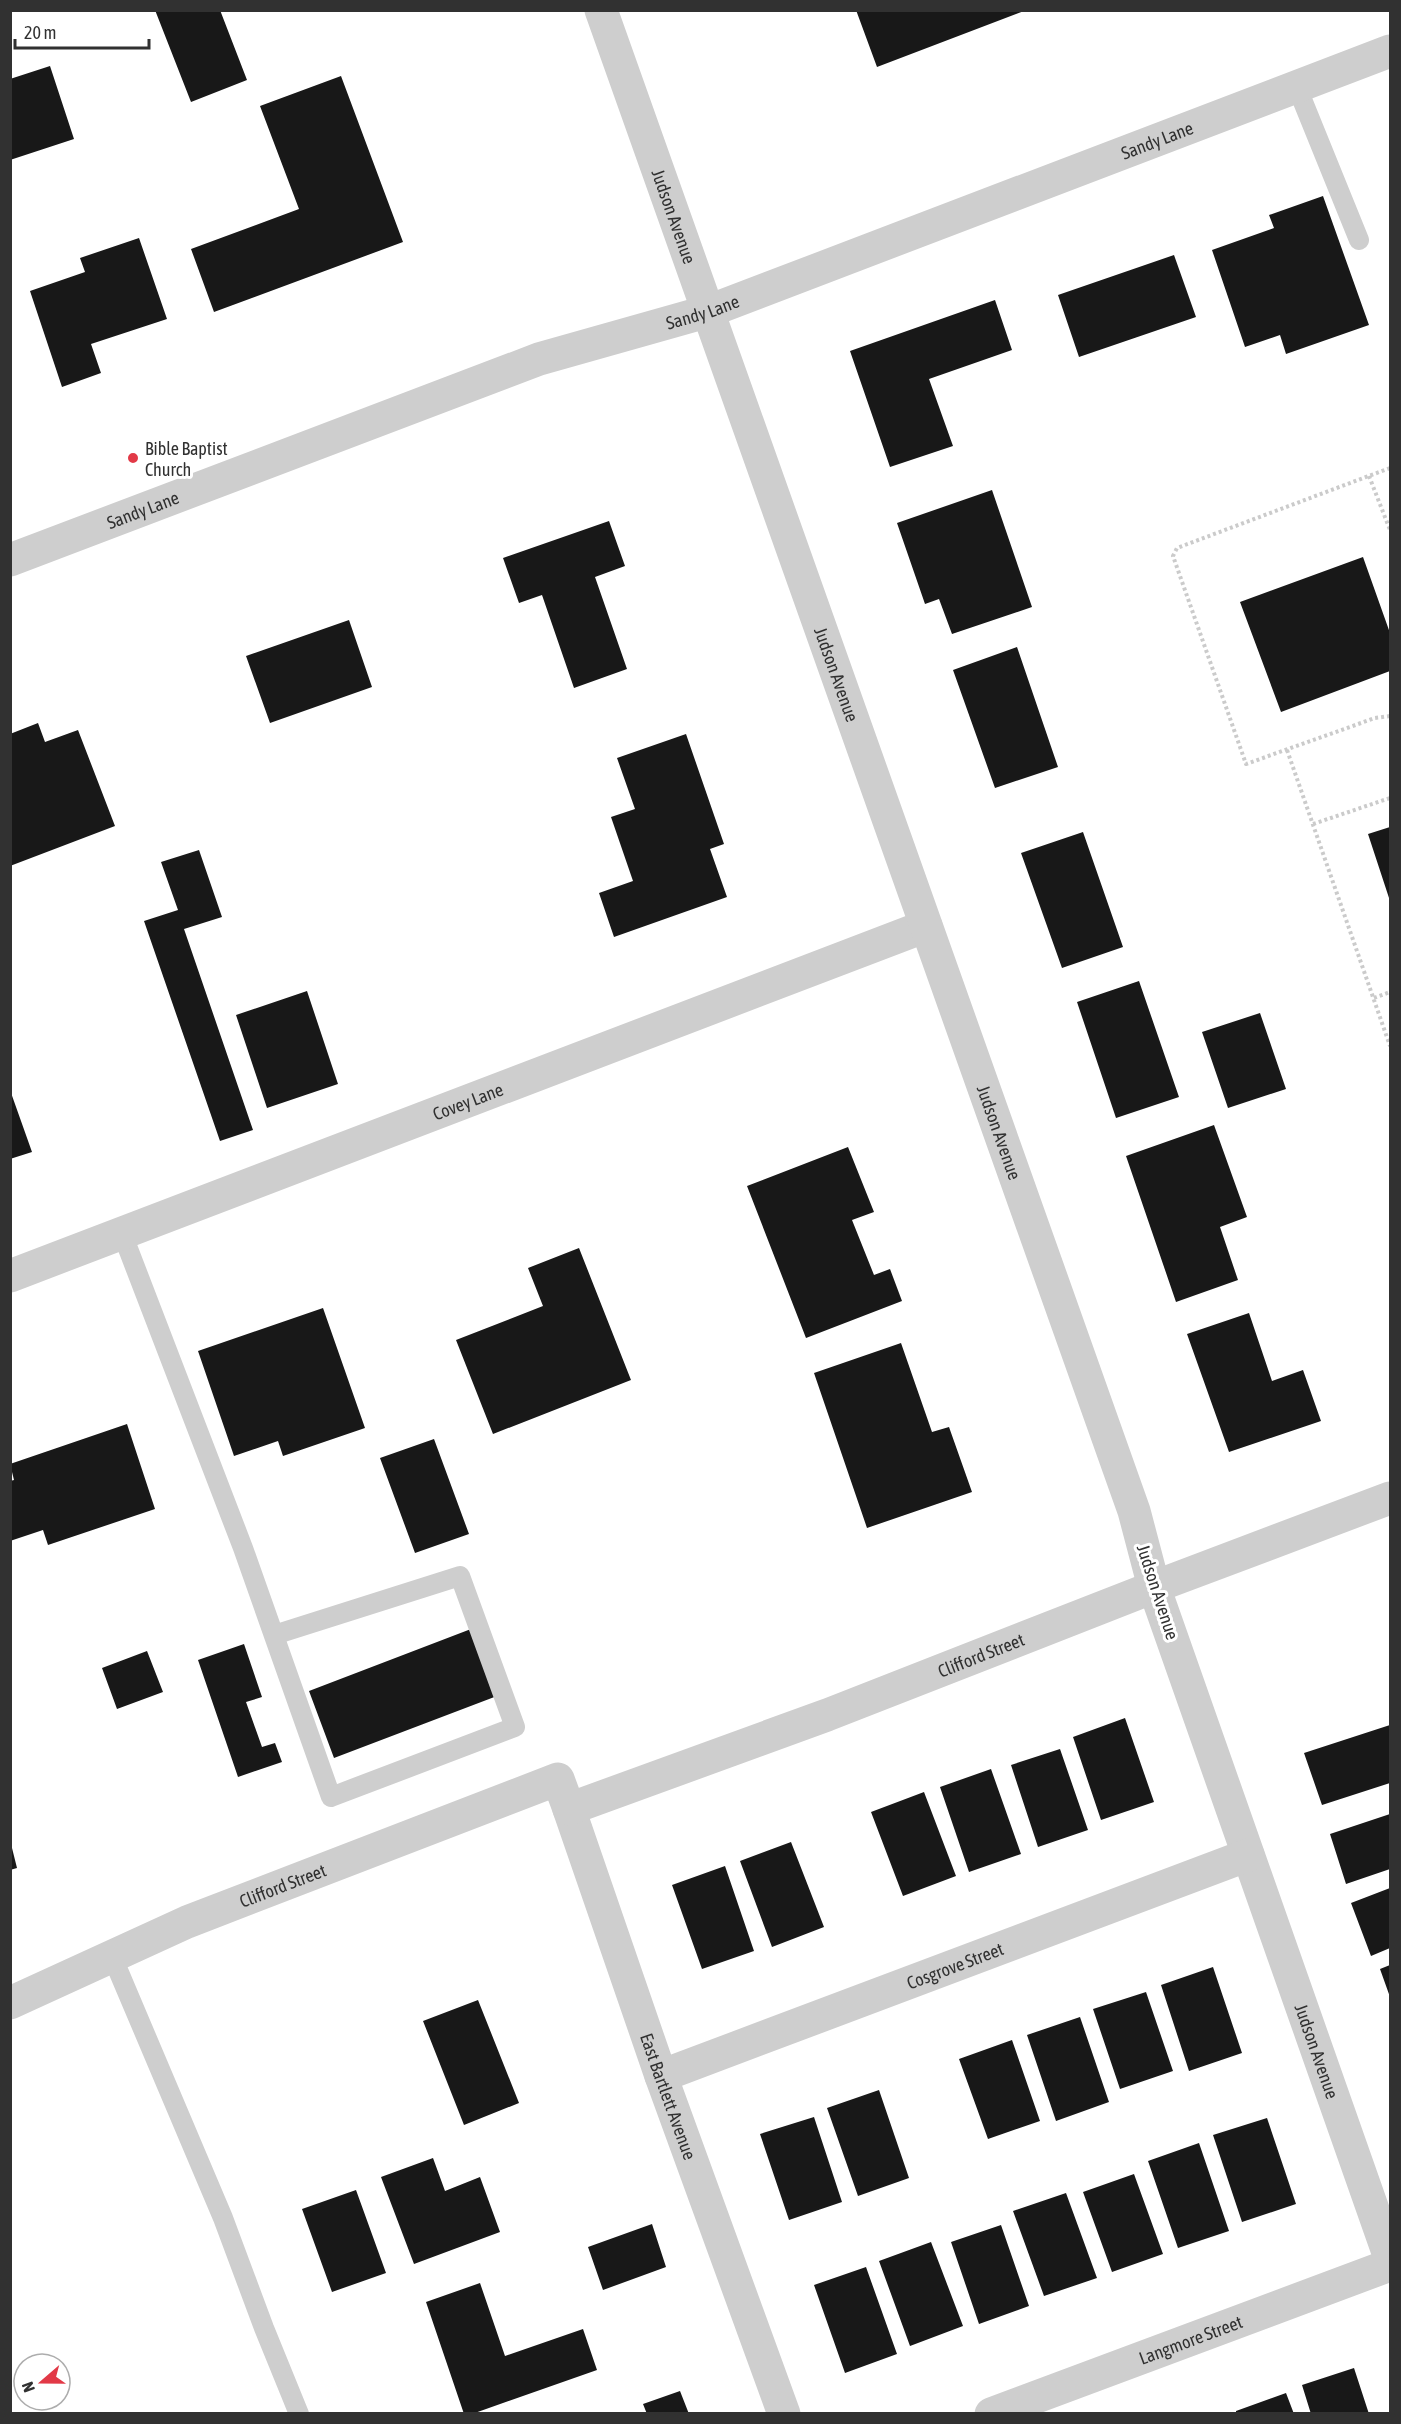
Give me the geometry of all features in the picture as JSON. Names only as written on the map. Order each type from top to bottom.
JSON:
[{"type":"street","name":"Judson Avenue","points":[[601,10],[1134,1511],[1154,1587],[1390,2258]]},
{"type":"street","name":"Sandy Lane","points":[[10,560],[539,359],[709,311],[1390,51]]},
{"type":"street","name":"Covey Lane","points":[[10,1276],[926,926]]},
{"type":"street","name":"Clifford Street","points":[[10,2003],[187,1922],[563,1794],[827,1715],[1154,1587],[1390,1498]]},
{"type":"street","name":"East Bartlett Avenue","points":[[563,1794],[661,2076],[784,2414]]},
{"type":"street","name":"Cosgrove Street","points":[[661,2076],[1248,1855]]},
{"type":"street","name":"Langmore Street","points":[[991,2414],[1390,2265]]},
{"type":"lane","points":[[1297,87],[1359,240]]},
{"type":"lane","points":[[123,1233],[239,1537],[331,1797],[515,1727],[460,1576],[274,1635]]},
{"type":"lane","points":[[112,1956],[223,2218],[299,2414]]},
{"type":"path","points":[[1390,468],[1177,548],[1173,556],[1246,764],[1375,718],[1390,716]]},
{"type":"path","points":[[1369,476],[1390,530]]},
{"type":"path","points":[[1287,750],[1390,1046]]},
{"type":"path","points":[[1313,824],[1390,798]]},
{"type":"path","points":[[1374,998],[1390,992]]},
{"type":"building","points":[[155,10],[220,10],[247,80],[191,102]]},
{"type":"building","points":[[856,10],[1024,10],[1024,11],[877,67]]},
{"type":"building","points":[[50,66],[74,139],[10,160],[10,79]]},
{"type":"building","points":[[341,76],[403,242],[214,312],[191,249],[299,209],[260,106]]},
{"type":"building","points":[[1323,196],[1369,325],[1286,354],[1280,335],[1245,347],[1212,250],[1274,228],[1269,215]]},
{"type":"building","points":[[139,238],[167,319],[91,344],[101,373],[62,387],[30,291],[85,272],[80,258]]},
{"type":"building","points":[[1174,255],[1196,317],[1079,357],[1058,295]]},
{"type":"building","points":[[995,300],[1012,350],[929,379],[953,446],[890,467],[850,351]]},
{"type":"building","points":[[992,490],[1032,607],[952,634],[939,599],[925,604],[897,523]]},
{"type":"building","points":[[609,521],[625,566],[595,577],[627,669],[574,688],[542,595],[519,603],[503,558]]},
{"type":"building","points":[[1363,557],[1390,633],[1390,671],[1281,712],[1240,602]]},
{"type":"building","points":[[349,620],[372,687],[270,723],[246,656]]},
{"type":"building","points":[[1017,647],[1058,767],[995,788],[953,670]]},
{"type":"building","points":[[38,723],[45,742],[78,730],[115,826],[10,866],[10,734]]},
{"type":"building","points":[[686,734],[724,844],[710,849],[727,897],[614,937],[599,893],[633,881],[611,817],[635,809],[617,758]]},
{"type":"building","points":[[1390,827],[1390,901],[1368,834]]},
{"type":"building","points":[[1083,832],[1123,947],[1062,968],[1021,853]]},
{"type":"building","points":[[199,850],[222,917],[184,929],[253,1130],[220,1141],[144,921],[178,910],[161,862]]},
{"type":"building","points":[[1139,981],[1179,1097],[1116,1118],[1077,1002]]},
{"type":"building","points":[[307,991],[338,1084],[267,1108],[236,1015]]},
{"type":"building","points":[[1260,1013],[1286,1089],[1228,1108],[1202,1032]]},
{"type":"building","points":[[10,1090],[32,1152],[10,1159]]},
{"type":"building","points":[[1214,1125],[1247,1217],[1220,1227],[1238,1280],[1176,1302],[1126,1156]]},
{"type":"building","points":[[848,1147],[874,1212],[852,1220],[874,1275],[890,1269],[902,1301],[806,1338],[747,1186]]},
{"type":"building","points":[[579,1248],[631,1380],[493,1434],[456,1340],[543,1306],[528,1268]]},
{"type":"building","points":[[323,1308],[365,1428],[283,1456],[278,1441],[234,1456],[198,1351]]},
{"type":"building","points":[[1249,1313],[1272,1381],[1303,1370],[1321,1421],[1229,1452],[1187,1334]]},
{"type":"building","points":[[901,1343],[932,1432],[949,1427],[972,1492],[867,1528],[814,1373]]},
{"type":"building","points":[[127,1424],[155,1509],[48,1545],[43,1530],[10,1541],[10,1481],[14,1480],[10,1464]]},
{"type":"building","points":[[434,1439],[469,1534],[415,1553],[380,1458]]},
{"type":"building","points":[[471,1629],[497,1696],[334,1758],[309,1691]]},
{"type":"building","points":[[244,1644],[262,1697],[246,1702],[262,1747],[275,1743],[282,1762],[238,1777],[198,1660]]},
{"type":"building","points":[[147,1651],[163,1692],[117,1709],[102,1668]]},
{"type":"building","points":[[1125,1718],[1154,1802],[1101,1820],[1073,1737]]},
{"type":"building","points":[[1390,1725],[1390,1783],[1322,1805],[1304,1753]]},
{"type":"building","points":[[1060,1749],[1088,1830],[1038,1847],[1011,1765]]},
{"type":"building","points":[[991,1769],[1021,1854],[969,1872],[940,1787]]},
{"type":"building","points":[[924,1792],[956,1876],[903,1896],[871,1812]]},
{"type":"building","points":[[1390,1814],[1390,1869],[1346,1884],[1330,1834]]},
{"type":"building","points":[[791,1842],[824,1927],[772,1947],[740,1861]]},
{"type":"building","points":[[10,1845],[17,1868],[10,1870]]},
{"type":"building","points":[[725,1866],[754,1951],[702,1969],[672,1885]]},
{"type":"building","points":[[1390,1888],[1390,1948],[1371,1956],[1351,1903]]},
{"type":"building","points":[[1390,1965],[1390,1997],[1380,1969]]},
{"type":"building","points":[[1213,1967],[1242,2053],[1189,2071],[1161,1985]]},
{"type":"building","points":[[1146,1992],[1173,2071],[1120,2089],[1093,2009]]},
{"type":"building","points":[[478,2000],[519,2103],[464,2125],[423,2021]]},
{"type":"building","points":[[1080,2017],[1109,2102],[1056,2121],[1027,2035]]},
{"type":"building","points":[[1012,2040],[1040,2121],[988,2139],[959,2059]]},
{"type":"building","points":[[879,2090],[909,2178],[858,2196],[827,2108]]},
{"type":"building","points":[[814,2117],[842,2202],[789,2220],[760,2134]]},
{"type":"building","points":[[1267,2118],[1296,2204],[1242,2222],[1213,2135]]},
{"type":"building","points":[[1199,2143],[1229,2231],[1178,2248],[1148,2161]]},
{"type":"building","points":[[433,2158],[445,2191],[480,2177],[500,2232],[414,2264],[381,2177]]},
{"type":"building","points":[[1134,2174],[1163,2254],[1112,2272],[1083,2192]]},
{"type":"building","points":[[356,2190],[386,2273],[332,2292],[302,2209]]},
{"type":"building","points":[[1066,2193],[1097,2278],[1044,2296],[1013,2211]]},
{"type":"building","points":[[652,2224],[666,2267],[603,2290],[588,2247]]},
{"type":"building","points":[[1001,2225],[1029,2306],[979,2324],[951,2242]]},
{"type":"building","points":[[931,2242],[963,2326],[910,2346],[879,2261]]},
{"type":"building","points":[[866,2267],[897,2354],[845,2373],[814,2285]]},
{"type":"building","points":[[480,2283],[505,2356],[583,2329],[597,2370],[472,2414],[464,2414],[426,2302]]},
{"type":"building","points":[[1354,2368],[1369,2414],[1311,2414],[1302,2385]]},
{"type":"building","points":[[680,2391],[689,2414],[647,2414],[643,2404]]},
{"type":"building","points":[[1286,2393],[1294,2414],[1236,2414],[1236,2411]]},
{"type":"place","name":"Bible Baptist Church","points":[[133,458]]}]
